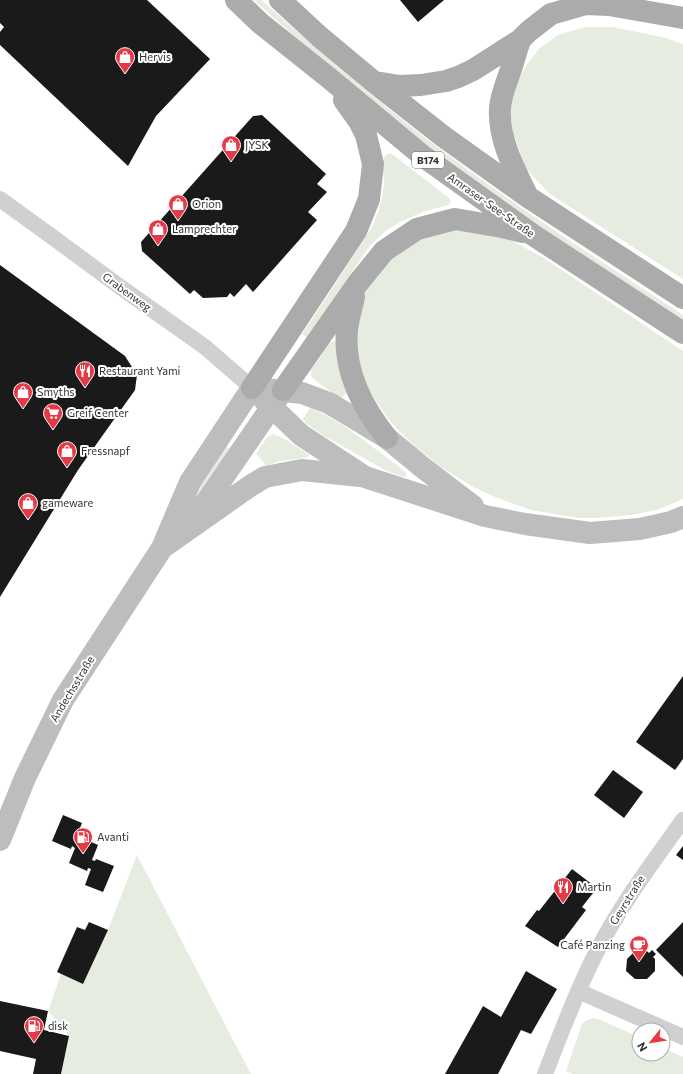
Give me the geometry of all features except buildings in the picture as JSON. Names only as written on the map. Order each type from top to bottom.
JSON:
[{"type":"main road","name":"Amraser-See-Straße","points":[[236,0],[260,23],[424,157],[533,235],[683,333]]},
{"type":"main road","name":"B174","points":[[280,0],[320,37],[444,137],[528,196],[683,298]]},
{"type":"main road","points":[[374,82],[400,86],[421,85],[446,81],[458,77],[473,70],[520,40],[551,14],[586,4],[609,5],[683,18]]},
{"type":"main road","points":[[643,11],[683,27]]},
{"type":"main road","points":[[520,40],[502,97],[500,122],[507,151],[528,196]]},
{"type":"main road","points":[[329,78],[359,121],[366,135],[373,164],[369,199],[356,231],[252,388],[277,399],[302,435],[365,477]]},
{"type":"main road","points":[[277,399],[358,282],[384,250],[417,229],[455,219],[502,227],[533,235]]},
{"type":"main road","points":[[358,282],[347,325],[347,355],[354,383],[375,423],[387,438]]},
{"type":"main road","name":"Andechsstraße","points":[[252,388],[259,410],[254,432]]},
{"type":"main road","name":"Andechsstraße","points":[[0,840],[25,778],[63,700],[162,548],[190,482],[252,388]]},
{"type":"main road","points":[[277,399],[302,393],[327,402],[387,438],[485,516]]},
{"type":"main road","name":"Andechsstraße","points":[[162,548],[207,501],[277,399]]},
{"type":"main road","points":[[162,548],[265,477],[302,470],[365,477],[485,516],[524,524],[590,533],[640,529],[671,522],[683,517]]},
{"type":"street","name":"Grabenweg","points":[[0,200],[205,348],[252,388]]},
{"type":"street","name":"Geyrstraße","points":[[545,1074],[578,991],[596,952],[645,872],[683,820]]},
{"type":"street","points":[[578,991],[683,1037]]},
{"type":"shaded area","points":[[254,0],[261,0],[359,84],[460,164],[598,260],[683,315],[683,320],[576,251],[471,179],[415,137],[360,92],[306,47]]},
{"type":"shaded area","points":[[585,27],[613,27],[666,38],[683,44],[683,279],[550,194],[526,169],[513,133],[510,110],[517,83],[527,64],[540,48],[558,35]]},
{"type":"shaded area","points":[[387,154],[392,154],[451,201],[449,205],[425,211],[402,221],[384,232],[368,248],[308,338],[302,334],[373,225],[383,194],[383,160]]},
{"type":"shaded area","points":[[452,229],[485,231],[516,243],[542,257],[683,351],[683,499],[657,510],[631,515],[598,518],[579,518],[531,510],[473,487],[441,467],[415,446],[386,416],[368,388],[360,370],[355,341],[363,296],[368,286],[388,259],[422,237]]},
{"type":"shaded area","points":[[333,341],[336,342],[349,391],[341,398],[319,383],[311,375],[311,371],[314,366],[327,346]]},
{"type":"shaded area","points":[[310,408],[326,415],[348,429],[406,473],[407,476],[403,477],[387,471],[324,436],[307,424],[303,419]]},
{"type":"shaded area","points":[[272,434],[286,440],[309,454],[309,456],[305,458],[280,461],[266,466],[256,454],[265,440]]},
{"type":"shaded area","points":[[226,447],[232,450],[190,514],[185,510]]},
{"type":"shaded area","points":[[137,855],[251,1074],[61,1074],[69,1036],[48,1011],[61,974],[83,984],[108,930]]},
{"type":"shaded area","points":[[594,1018],[598,1019],[631,1033],[631,1062],[671,1062],[671,1052],[683,1057],[683,1074],[573,1074],[566,1071],[582,1024],[587,1020]]},
{"type":"place","name":"Hervis","points":[[125,74]]},
{"type":"place","name":"JYSK","points":[[231,162]]},
{"type":"place","name":"Orion","points":[[178,221]]},
{"type":"place","name":"Lamprechter","points":[[158,246]]},
{"type":"place","name":"Restaurant Yami","points":[[85,388]]},
{"type":"place","name":"Smyths","points":[[23,409]]},
{"type":"place","name":"Greif Center","points":[[53,430]]},
{"type":"place","name":"Fressnapf","points":[[67,468]]},
{"type":"place","name":"gameware","points":[[28,520]]},
{"type":"place","name":"Avanti","points":[[83,854]]},
{"type":"place","name":"Martin","points":[[563,904]]},
{"type":"place","name":"Café Panzing","points":[[639,962]]},
{"type":"place","name":"disk","points":[[34,1043]]}]
